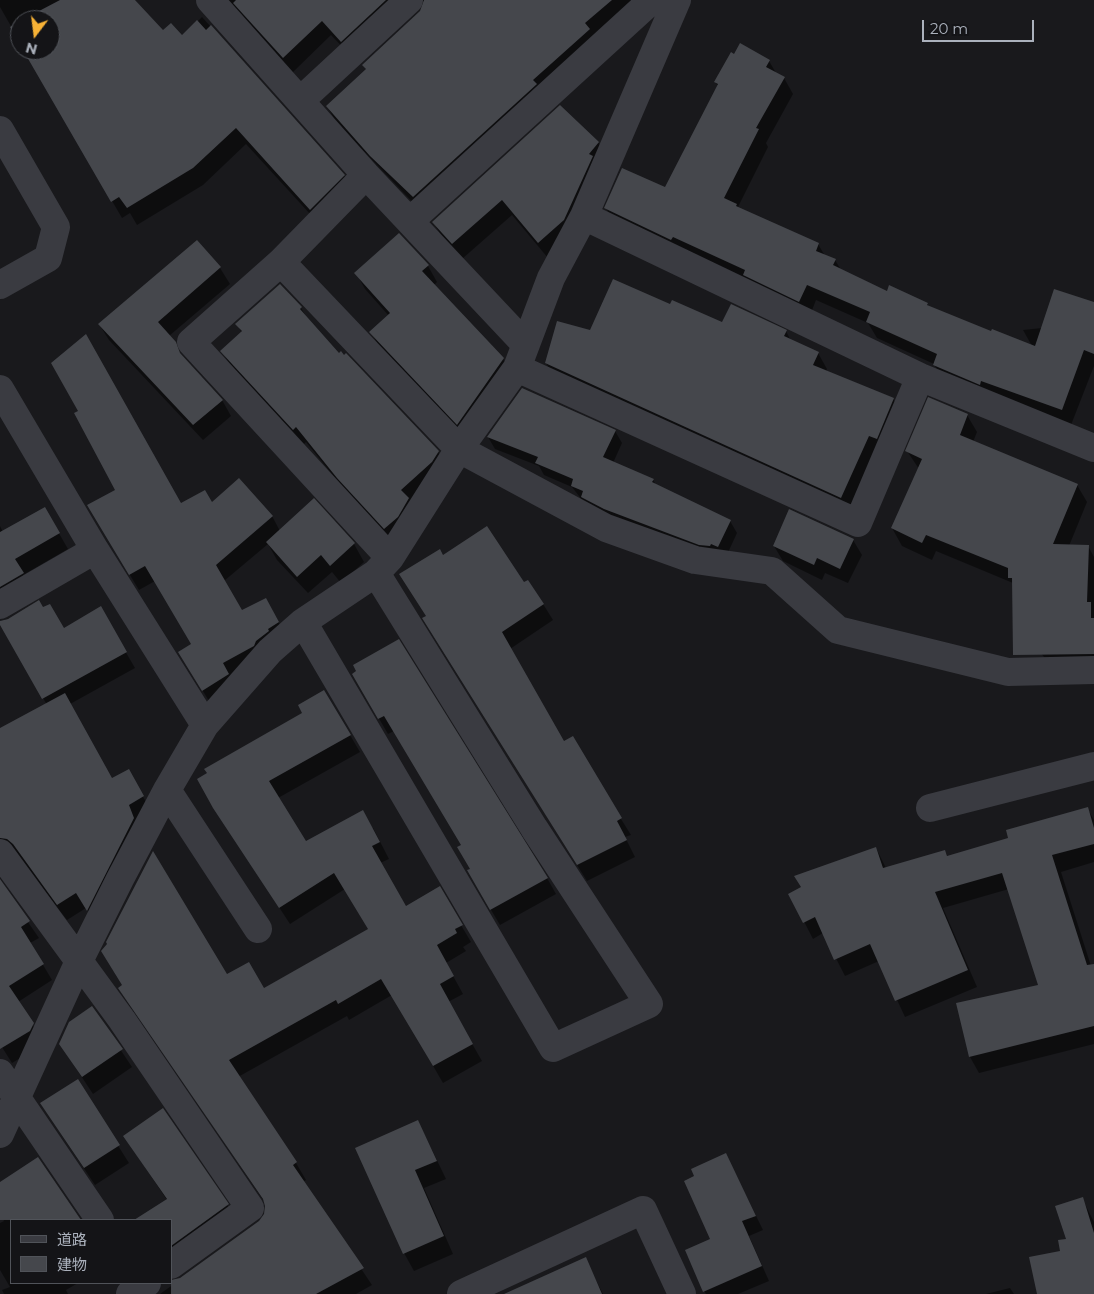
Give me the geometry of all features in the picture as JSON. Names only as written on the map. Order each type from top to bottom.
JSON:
[{"type":"street","points":[[210,0],[366,175],[410,221],[521,356],[858,523],[920,377]]},
{"type":"street","points":[[301,100],[408,0]]},
{"type":"street","points":[[410,221],[652,0]]},
{"type":"street","points":[[0,1134],[80,959],[167,790],[205,725],[270,651],[303,622],[383,566],[521,356],[551,278],[584,216],[677,0]]},
{"type":"street","points":[[0,130],[56,227],[48,258],[0,285]]},
{"type":"street","points":[[303,622],[553,1048],[649,1004],[534,828],[383,566],[191,342],[281,262],[366,175]]},
{"type":"street","points":[[584,216],[920,377],[1094,448]]},
{"type":"street","points":[[281,262],[459,448],[606,528],[695,560],[772,571],[838,630],[1008,672],[1094,670]]},
{"type":"street","points":[[0,389],[94,550],[205,725]]},
{"type":"street","points":[[0,605],[94,550]]},
{"type":"street","points":[[930,808],[1094,766]]},
{"type":"street","points":[[167,790],[258,929]]},
{"type":"street","points":[[0,853],[80,959],[250,1208],[172,1264]]},
{"type":"street","points":[[0,1073],[99,1219]]},
{"type":"street","points":[[461,1294],[643,1210],[682,1294]]},
{"type":"building","points":[[60,0],[135,0],[163,30],[171,23],[182,35],[197,20],[206,30],[211,25],[345,175],[310,210],[236,128],[193,168],[127,208],[119,197],[111,202],[29,60],[60,60],[60,10],[41,10]]},
{"type":"building","points":[[236,0],[386,0],[341,42],[322,21],[283,58],[233,3]]},
{"type":"building","points":[[424,0],[612,0],[585,23],[590,29],[533,80],[537,84],[413,197],[370,156],[326,106],[366,69],[362,65],[420,11]]},
{"type":"building","points":[[740,43],[770,60],[766,67],[785,77],[756,128],[759,129],[724,198],[737,204],[736,206],[819,243],[816,251],[836,259],[833,265],[887,291],[889,285],[928,303],[927,305],[991,331],[992,329],[1035,346],[1054,289],[1094,302],[1094,354],[1084,350],[1062,410],[981,381],[980,385],[933,365],[937,354],[866,322],[870,312],[807,285],[799,302],[743,275],[745,270],[673,237],[671,240],[604,208],[622,168],[665,187],[718,84],[714,82],[731,52],[734,54]]},
{"type":"building","points":[[560,105],[599,142],[589,154],[593,156],[564,220],[538,243],[502,200],[452,244],[432,222]]},
{"type":"building","points":[[399,233],[429,265],[422,271],[504,358],[457,425],[369,332],[390,313],[354,273]]},
{"type":"building","points":[[197,240],[221,267],[158,322],[176,342],[180,353],[223,400],[193,425],[98,324]]},
{"type":"building","points":[[613,279],[670,304],[672,300],[722,322],[731,304],[787,330],[784,336],[819,352],[813,365],[894,398],[877,439],[869,436],[841,498],[545,363],[557,321],[590,330]]},
{"type":"building","points":[[280,284],[302,307],[300,309],[339,353],[341,351],[344,355],[346,353],[439,451],[432,462],[401,490],[409,498],[398,517],[384,529],[337,478],[296,427],[293,430],[220,351],[242,331],[235,324]]},
{"type":"building","points":[[86,334],[181,503],[205,490],[212,502],[239,478],[273,516],[216,565],[242,610],[266,598],[279,622],[268,629],[269,631],[256,641],[254,646],[223,663],[229,674],[202,691],[178,652],[191,644],[145,566],[129,575],[87,505],[115,490],[74,413],[78,411],[51,363]]},
{"type":"building","points":[[522,388],[616,430],[603,457],[654,479],[652,482],[731,520],[718,547],[711,544],[710,546],[699,545],[604,509],[581,497],[583,491],[571,486],[573,479],[535,463],[538,457],[487,437]]},
{"type":"building","points":[[928,397],[968,414],[960,435],[1078,484],[1053,544],[1089,545],[1087,602],[1091,602],[1091,618],[1094,618],[1094,654],[1013,655],[1012,578],[1008,578],[1008,568],[926,535],[922,543],[891,528],[922,459],[905,451]]},
{"type":"building","points":[[314,498],[355,543],[330,566],[321,555],[297,577],[266,542]]},
{"type":"building","points":[[45,507],[60,533],[15,559],[24,573],[0,587],[0,532]]},
{"type":"building","points":[[789,509],[854,539],[840,569],[817,558],[814,565],[773,546]]},
{"type":"building","points":[[487,526],[524,582],[528,580],[544,604],[502,632],[564,741],[573,736],[622,818],[617,821],[627,840],[577,865],[422,618],[426,616],[399,574],[440,549],[443,555]]},
{"type":"building","points":[[39,600],[43,607],[50,604],[64,628],[101,606],[127,652],[42,699],[0,625],[0,621],[8,619]]},
{"type":"building","points":[[399,639],[548,878],[490,910],[467,870],[470,869],[457,847],[461,845],[384,716],[378,719],[352,674],[356,671],[353,665]]},
{"type":"building","points":[[324,690],[351,735],[269,781],[306,841],[363,810],[380,842],[372,846],[406,906],[440,886],[463,925],[455,929],[457,933],[437,945],[454,976],[440,984],[473,1044],[433,1066],[381,979],[338,1004],[336,1000],[229,1060],[297,1162],[293,1165],[364,1268],[316,1294],[171,1294],[172,1280],[180,1278],[259,1221],[264,1214],[265,1206],[263,1199],[118,988],[122,985],[101,951],[107,944],[106,942],[153,851],[227,974],[249,962],[264,988],[368,929],[334,873],[279,908],[213,808],[197,779],[207,773],[204,769],[302,713],[298,705]]},
{"type":"building","points":[[65,693],[112,778],[129,769],[144,796],[129,805],[134,818],[87,911],[76,893],[57,905],[13,844],[7,839],[0,838],[0,728]]},
{"type":"building","points":[[1088,807],[1094,828],[1094,844],[1052,855],[1087,965],[1094,964],[1094,1026],[969,1057],[956,1003],[1038,985],[1002,873],[935,892],[968,970],[895,1001],[870,944],[834,960],[815,917],[803,923],[788,894],[801,887],[794,876],[876,847],[883,868],[945,850],[947,856],[1008,838],[1006,830]]},
{"type":"building","points":[[0,879],[30,921],[21,927],[44,964],[9,986],[34,1023],[30,1031],[0,1049]]},
{"type":"building","points":[[92,1006],[123,1049],[82,1077],[59,1044],[69,1022]]},
{"type":"building","points":[[78,1079],[120,1145],[84,1168],[40,1103]]},
{"type":"building","points":[[163,1108],[229,1204],[172,1245],[172,1219],[136,1219],[167,1199],[123,1136]]},
{"type":"building","points":[[418,1120],[437,1161],[415,1170],[444,1236],[403,1254],[355,1148]]},
{"type":"building","points":[[726,1153],[756,1216],[742,1221],[762,1266],[703,1292],[685,1250],[710,1239],[684,1181],[694,1176],[691,1169]]},
{"type":"building","points":[[38,1157],[80,1219],[0,1220],[0,1182]]},
{"type":"building","points":[[1083,1197],[1094,1233],[1094,1294],[1037,1294],[1029,1257],[1060,1251],[1058,1240],[1066,1239],[1055,1206]]},
{"type":"building","points":[[586,1257],[602,1294],[504,1294]]}]
